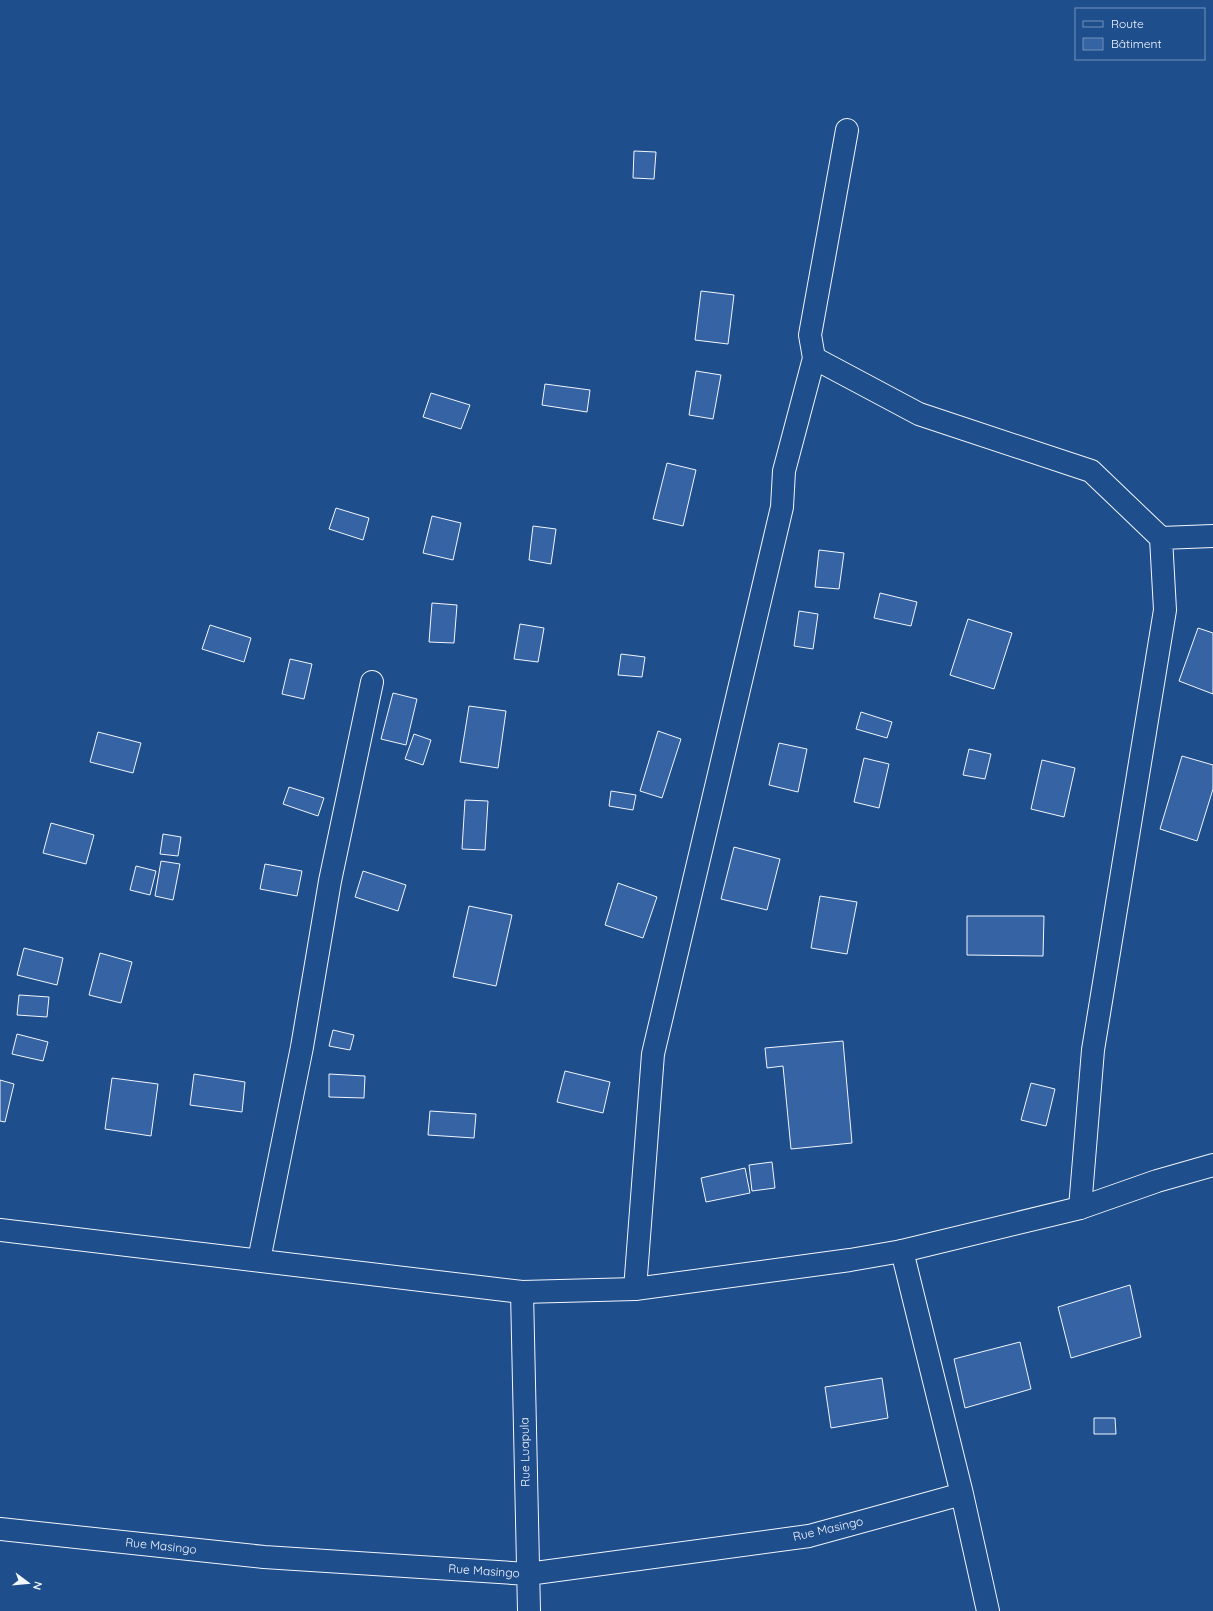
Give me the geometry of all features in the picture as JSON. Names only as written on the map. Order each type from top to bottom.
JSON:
[{"type":"street","points":[[635,1290],[653,1054],[782,507],[784,471],[814,358],[810,335],[847,130]]},
{"type":"street","points":[[814,358],[919,414],[1091,471],[1161,538],[1165,610],[1093,1050],[1080,1208]]},
{"type":"street","points":[[1161,538],[1213,536]]},
{"type":"street","points":[[259,1260],[302,1047],[330,881],[372,682]]},
{"type":"street","points":[[0,1230],[522,1292],[635,1290],[850,1260],[902,1251],[1080,1208],[1157,1181],[1213,1165]]},
{"type":"street","points":[[902,1251],[962,1494],[988,1611]]},
{"type":"street","name":"Rue Luapula","points":[[522,1292],[529,1611]]},
{"type":"street","name":"Rue Masingo","points":[[0,1529],[264,1557],[528,1574],[809,1536],[962,1494]]},
{"type":"building","points":[[634,151],[656,152],[654,179],[633,178]]},
{"type":"building","points":[[701,291],[734,295],[728,344],[695,340]]},
{"type":"building","points":[[696,371],[721,375],[713,419],[689,415]]},
{"type":"building","points":[[545,384],[590,390],[587,412],[542,405]]},
{"type":"building","points":[[431,393],[470,405],[461,429],[423,417]]},
{"type":"building","points":[[667,463],[696,470],[683,526],[653,519]]},
{"type":"building","points":[[336,508],[369,518],[363,540],[329,529]]},
{"type":"building","points":[[432,516],[461,523],[453,560],[423,553]]},
{"type":"building","points":[[533,526],[556,529],[551,564],[529,560]]},
{"type":"building","points":[[819,550],[844,553],[839,589],[815,587]]},
{"type":"building","points":[[880,593],[917,602],[911,626],[874,618]]},
{"type":"building","points":[[432,603],[457,605],[454,643],[429,642]]},
{"type":"building","points":[[799,611],[818,614],[813,649],[794,646]]},
{"type":"building","points":[[968,619],[1012,633],[994,689],[950,675]]},
{"type":"building","points":[[520,624],[544,628],[538,662],[514,659]]},
{"type":"building","points":[[210,625],[251,638],[244,662],[202,649]]},
{"type":"building","points":[[1198,628],[1213,633],[1213,694],[1179,681]]},
{"type":"building","points":[[621,654],[645,657],[642,677],[618,675]]},
{"type":"building","points":[[290,659],[312,664],[304,699],[282,694]]},
{"type":"building","points":[[393,693],[417,699],[406,745],[381,739]]},
{"type":"building","points":[[469,706],[506,711],[498,768],[460,762]]},
{"type":"building","points":[[861,712],[892,722],[887,738],[856,729]]},
{"type":"building","points":[[658,731],[681,739],[662,798],[640,791]]},
{"type":"building","points":[[98,732],[141,743],[133,773],[90,762]]},
{"type":"building","points":[[414,734],[431,740],[423,765],[405,759]]},
{"type":"building","points":[[779,743],[807,749],[798,792],[769,785]]},
{"type":"building","points":[[969,749],[991,754],[985,779],[963,775]]},
{"type":"building","points":[[1182,756],[1213,765],[1213,789],[1197,841],[1160,829]]},
{"type":"building","points":[[864,758],[889,764],[879,808],[854,802]]},
{"type":"building","points":[[1042,760],[1075,768],[1064,817],[1031,809]]},
{"type":"building","points":[[289,787],[324,798],[318,816],[283,804]]},
{"type":"building","points":[[611,791],[636,795],[633,810],[609,806]]},
{"type":"building","points":[[465,800],[488,801],[485,850],[462,849]]},
{"type":"building","points":[[51,823],[94,835],[86,864],[43,853]]},
{"type":"building","points":[[163,834],[181,837],[178,856],[160,854]]},
{"type":"building","points":[[734,847],[780,859],[767,910],[721,899]]},
{"type":"building","points":[[161,861],[180,864],[173,900],[155,896]]},
{"type":"building","points":[[265,864],[302,871],[297,896],[260,889]]},
{"type":"building","points":[[136,866],[156,871],[150,895],[130,890]]},
{"type":"building","points":[[363,871],[406,885],[398,911],[355,897]]},
{"type":"building","points":[[618,883],[657,897],[643,938],[605,925]]},
{"type":"building","points":[[820,896],[857,902],[847,954],[811,948]]},
{"type":"building","points":[[469,906],[512,915],[496,986],[453,977]]},
{"type":"building","points":[[967,916],[1044,916],[1043,956],[967,955]]},
{"type":"building","points":[[24,948],[63,958],[57,985],[17,975]]},
{"type":"building","points":[[100,953],[132,962],[121,1003],[89,995]]},
{"type":"building","points":[[19,995],[49,997],[47,1017],[17,1015]]},
{"type":"building","points":[[333,1030],[354,1035],[350,1050],[329,1046]]},
{"type":"building","points":[[17,1034],[48,1042],[43,1061],[12,1054]]},
{"type":"building","points":[[843,1041],[852,1143],[791,1149],[783,1066],[767,1068],[765,1048]]},
{"type":"building","points":[[565,1071],[610,1082],[603,1113],[557,1102]]},
{"type":"building","points":[[194,1074],[245,1082],[242,1112],[190,1105]]},
{"type":"building","points":[[329,1074],[365,1076],[364,1098],[329,1097]]},
{"type":"building","points":[[112,1078],[158,1084],[151,1136],[105,1129]]},
{"type":"building","points":[[0,1080],[14,1084],[5,1122],[0,1121]]},
{"type":"building","points":[[1031,1083],[1055,1089],[1046,1126],[1021,1120]]},
{"type":"building","points":[[430,1111],[476,1114],[474,1138],[428,1135]]},
{"type":"building","points":[[772,1162],[775,1188],[752,1191],[749,1165]]},
{"type":"building","points":[[745,1168],[750,1193],[706,1202],[701,1178]]},
{"type":"building","points":[[1130,1285],[1141,1337],[1071,1358],[1058,1307]]},
{"type":"building","points":[[1020,1342],[1031,1389],[965,1408],[954,1359]]},
{"type":"building","points":[[882,1378],[888,1418],[831,1428],[825,1387]]},
{"type":"building","points":[[1094,1418],[1115,1418],[1116,1434],[1094,1434]]}]
